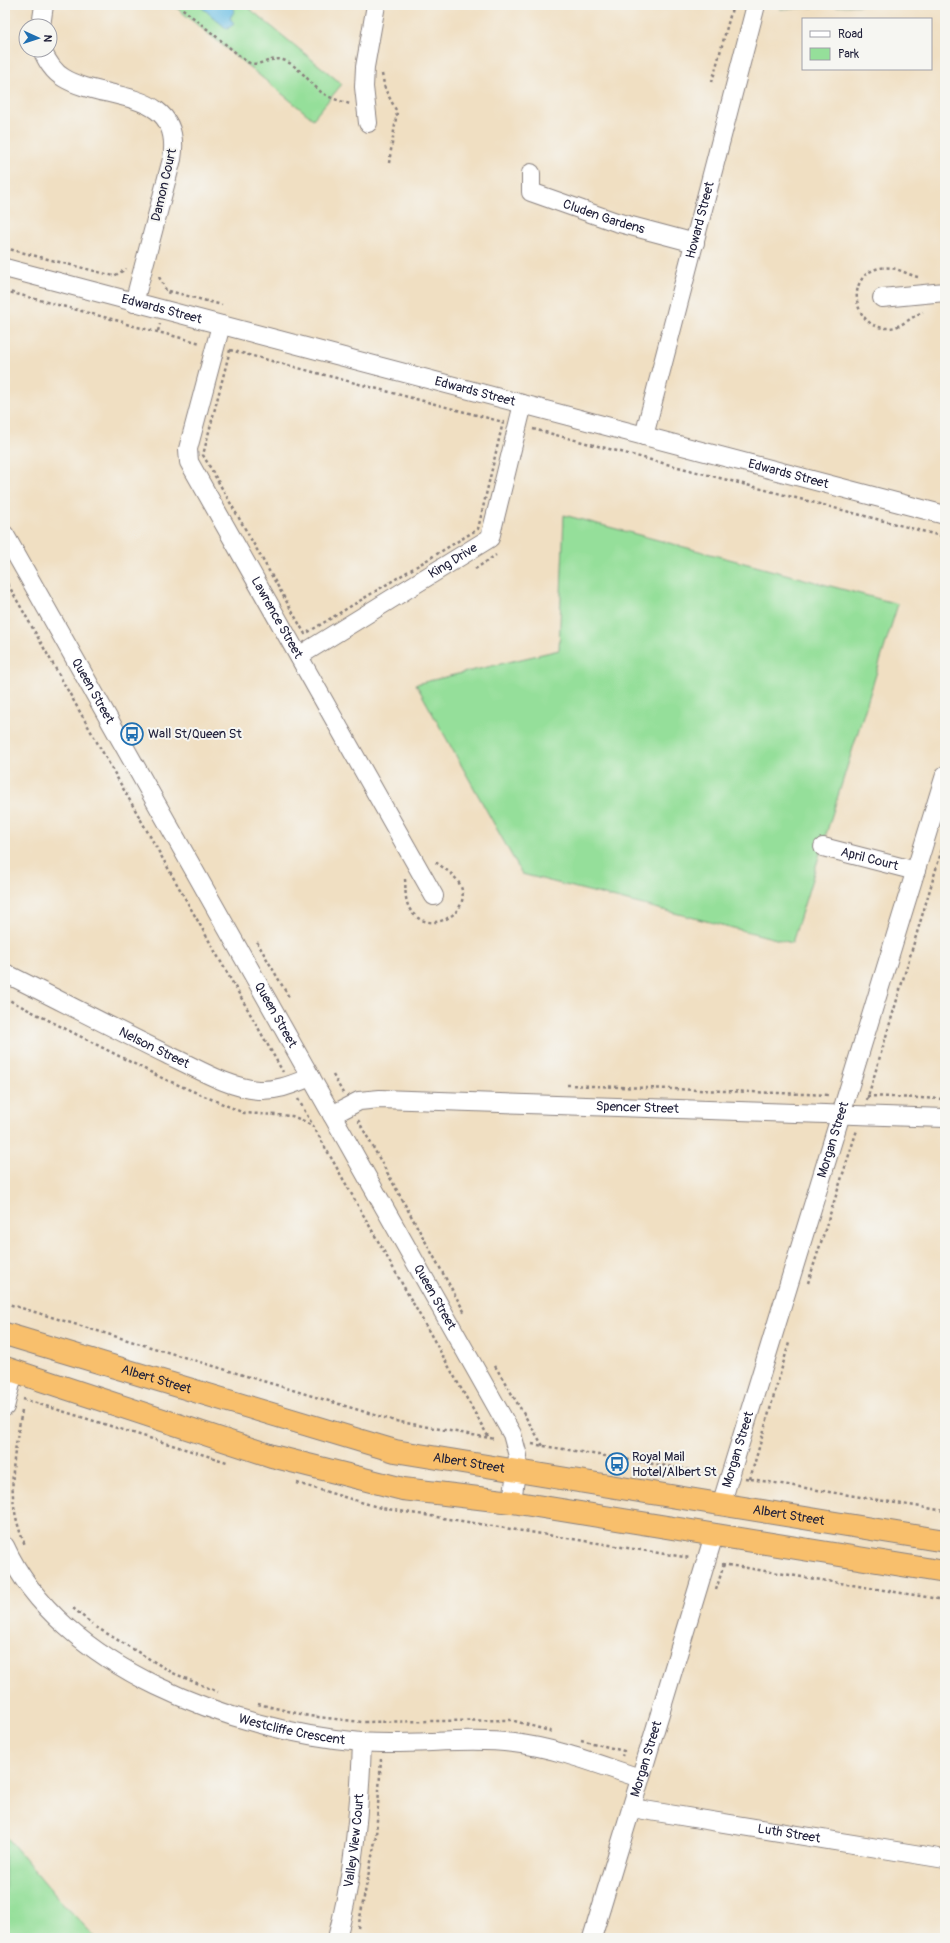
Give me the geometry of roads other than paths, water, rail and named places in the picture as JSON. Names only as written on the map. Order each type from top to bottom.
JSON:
[{"type":"highway","name":"Albert Street","points":[[5,1334],[395,1451],[945,1541]]},
{"type":"highway","points":[[10,1370],[272,1456],[355,1478],[404,1489],[512,1502],[945,1572]]},
{"type":"street","points":[[42,18],[44,5]]},
{"type":"street","points":[[367,117],[365,67],[376,5]]},
{"type":"street","name":"Howard Street","points":[[644,436],[756,5]]},
{"type":"street","name":"Damon Court","points":[[46,58],[50,66],[63,78],[77,84],[143,102],[156,111],[169,127],[173,143],[172,159],[134,302]]},
{"type":"street","name":"Cluden Gardens","points":[[531,173],[531,192],[616,222],[695,243]]},
{"type":"street","name":"Edwards Street","points":[[5,268],[163,311],[945,515]]},
{"type":"street","points":[[882,298],[945,292]]},
{"type":"street","name":"Lawrence Street","points":[[221,325],[189,445],[188,460],[434,896]]},
{"type":"street","name":"King Drive","points":[[299,656],[490,538],[523,404]]},
{"type":"street","name":"Queen Street","points":[[5,535],[508,1427],[515,1442],[518,1456],[512,1502]]},
{"type":"street","name":"Morgan Street","points":[[721,1505],[945,775]]},
{"type":"street","name":"April Court","points":[[823,847],[916,871]]},
{"type":"street","name":"Nelson Street","points":[[5,973],[225,1082],[244,1088],[276,1090],[311,1077]]},
{"type":"street","name":"Spencer Street","points":[[332,1115],[350,1105],[364,1100],[386,1099],[945,1118]]},
{"type":"street","points":[[5,1407],[10,1370]]},
{"type":"street","name":"Morgan Street","points":[[592,1938],[714,1535]]},
{"type":"street","name":"Westcliffe Crescent","points":[[5,1546],[24,1580],[48,1610],[90,1646],[162,1689],[206,1708],[248,1722],[313,1736],[362,1742],[486,1741],[513,1743],[556,1752],[640,1778]]},
{"type":"street","name":"Valley View Court","points":[[337,1938],[356,1840],[362,1742]]},
{"type":"street","name":"Luth Street","points":[[632,1808],[945,1859]]},
{"type":"water","points":[[199,5],[229,5],[235,10],[230,18],[234,24],[227,29]]},
{"type":"place","name":"Wall St/Queen St","points":[[132,734]]},
{"type":"place","name":"Royal Mail Hotel/Albert St","points":[[617,1464]]}]
